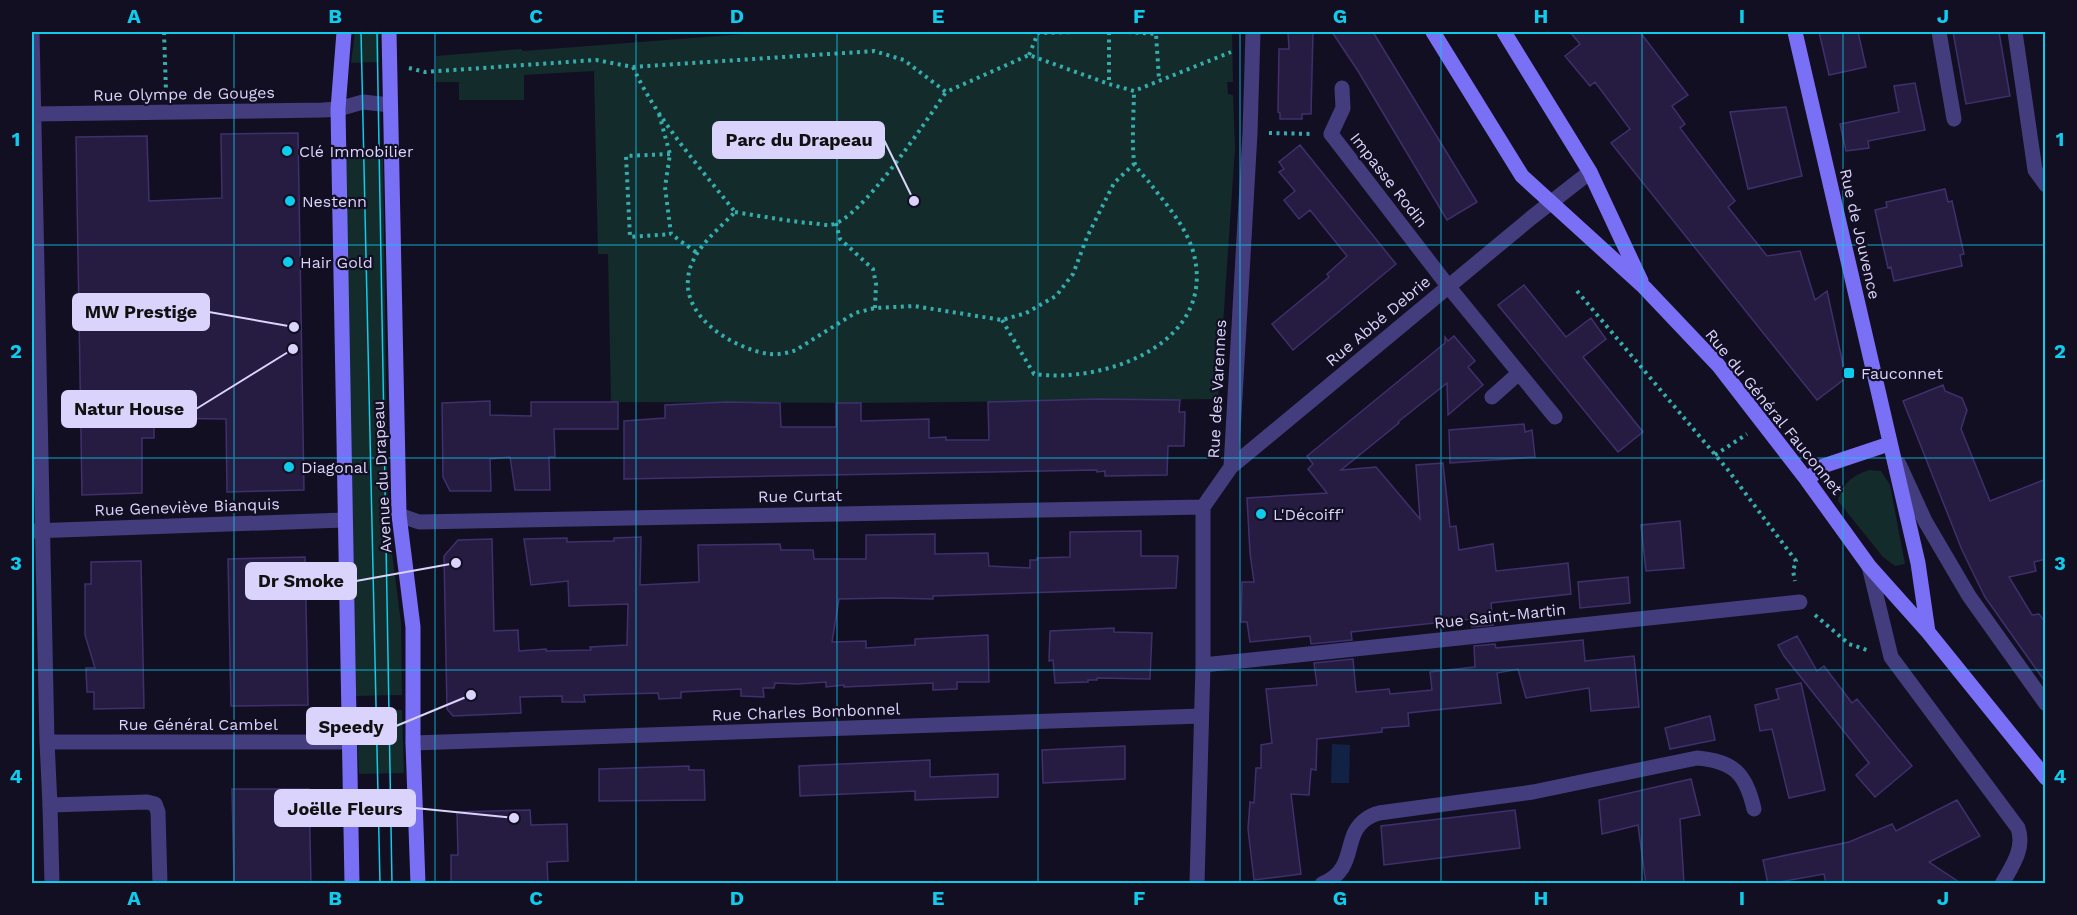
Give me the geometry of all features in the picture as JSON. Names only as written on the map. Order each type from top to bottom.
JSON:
[{"type":"main road","points":[[344,32],[338,109],[352,884]]},
{"type":"main road","name":"Avenue du Drapeau","points":[[388,32],[399,515],[413,627],[413,743],[418,884]]},
{"type":"main road","name":"Rue du Général Fauconnet","points":[[1432,32],[1522,176],[1644,286],[1718,365],[1807,480],[1869,566],[1928,632],[2046,778]]},
{"type":"main road","name":"Rue du Général Fauconnet","points":[[1504,32],[1590,172],[1644,286]]},
{"type":"main road","name":"Rue de Jouvence","points":[[1795,32],[1918,563],[1928,632]]},
{"type":"main road","points":[[1807,480],[1823,466],[1889,444]]},
{"type":"street","points":[[32,32],[37,530],[50,805],[51,884]]},
{"type":"street","name":"Rue des Varennes","points":[[1203,507],[1231,467],[1250,133],[1253,32]]},
{"type":"street","points":[[1939,32],[1954,120]]},
{"type":"street","points":[[2015,32],[2035,170],[2046,185]]},
{"type":"street","name":"Impasse Rodin","points":[[1342,88],[1343,108],[1331,134],[1448,286],[1555,417]]},
{"type":"street","points":[[338,109],[363,102],[390,105]]},
{"type":"street","name":"Rue Olympe de Gouges","points":[[32,114],[338,109]]},
{"type":"street","points":[[1550,203],[1590,172]]},
{"type":"street","name":"Rue Abbé Debrie","points":[[1231,467],[1550,203]]},
{"type":"street","points":[[1492,397],[1519,373]]},
{"type":"street","name":"Rue de Jouvence","points":[[1889,444],[1925,521],[1970,596],[2046,704]]},
{"type":"street","points":[[1197,884],[1203,665],[1203,507]]},
{"type":"street","name":"Rue Curtat","points":[[399,515],[426,522],[1203,507]]},
{"type":"street","name":"Rue Geneviève Bianquis","points":[[37,530],[344,520]]},
{"type":"street","name":"Rue du Général Fauconnet","points":[[1869,566],[1891,657],[2011,817],[2021,838],[2016,859],[2002,884]]},
{"type":"street","name":"Rue Saint-Martin","points":[[1203,665],[1800,602]]},
{"type":"street","name":"Rue Charles Bombonnel","points":[[413,743],[1201,716]]},
{"type":"street","name":"Rue Général Cambel","points":[[47,742],[349,742]]},
{"type":"street","points":[[1322,884],[1339,873],[1345,865],[1357,828],[1366,818],[1379,813],[1533,792],[1697,758],[1719,762],[1734,770],[1750,790],[1754,809]]},
{"type":"street","points":[[50,805],[147,802],[155,804],[158,812],[160,884]]},
{"type":"path","points":[[164,32],[167,112]]},
{"type":"path","points":[[633,67],[641,85],[658,110],[735,212],[831,225],[858,206],[886,174],[946,92],[1029,55],[1038,33],[1076,32]]},
{"type":"path","points":[[1109,32],[1109,84]]},
{"type":"path","points":[[1128,32],[1156,34],[1159,79]]},
{"type":"path","points":[[1029,55],[1134,91],[1159,79],[1232,52],[1252,48]]},
{"type":"path","points":[[390,69],[408,68],[425,72],[596,60],[633,67],[874,51],[904,60],[946,92]]},
{"type":"path","points":[[1002,320],[1034,374],[1073,375],[1113,367],[1142,356],[1176,330],[1192,304],[1197,270],[1192,249],[1182,226],[1134,164],[1134,91]]},
{"type":"path","points":[[658,110],[670,154],[665,187],[671,234]]},
{"type":"path","points":[[1250,133],[1331,134]]},
{"type":"path","points":[[670,154],[626,156],[630,237],[671,234],[697,253]]},
{"type":"path","points":[[735,212],[697,253],[688,279],[689,294],[694,306],[706,322],[728,339],[757,351],[786,354],[855,313],[874,308],[914,306],[1002,320],[1026,313],[1056,296],[1073,274],[1087,237],[1114,183],[1134,164]]},
{"type":"path","points":[[836,223],[840,239],[873,269],[876,284],[874,308]]},
{"type":"path","points":[[1577,291],[1715,455],[1796,561],[1793,571],[1800,602],[1849,644],[1891,657]]},
{"type":"path","points":[[1715,455],[1763,424]]},
{"type":"green space","points":[[355,32],[379,32],[379,62],[351,63]]},
{"type":"green space","points":[[769,32],[1232,32],[1233,82],[1227,82],[1228,94],[1233,95],[1235,148],[1218,399],[861,403],[611,402],[608,254],[598,254],[594,71],[524,75],[524,100],[459,100],[459,82],[436,82],[436,56]]},
{"type":"green space","points":[[345,154],[383,154],[388,522],[401,623],[402,695],[356,696]]},
{"type":"green space","points":[[1869,470],[1881,471],[1890,485],[1905,564],[1895,566],[1883,557],[1838,501],[1849,481]]},
{"type":"green space","points":[[356,710],[402,710],[404,773],[359,774]]},
{"type":"water","points":[[1332,744],[1350,745],[1349,783],[1331,783]]},
{"type":"building","points":[[1288,32],[1313,32],[1311,114],[1302,114],[1302,119],[1280,119],[1278,112],[1279,49],[1289,49]]},
{"type":"building","points":[[1332,32],[1373,32],[1477,202],[1447,220],[1358,71]]},
{"type":"building","points":[[1570,32],[1640,32],[1688,95],[1672,106],[1685,124],[1680,128],[1735,201],[1728,207],[1767,256],[1800,251],[1815,300],[1827,291],[1846,378],[1817,400],[1611,143],[1630,129],[1595,82],[1590,86],[1565,56],[1580,44]]},
{"type":"building","points":[[1819,32],[1858,32],[1866,67],[1829,75]]},
{"type":"building","points":[[1953,32],[1999,32],[2010,96],[1966,104]]},
{"type":"building","points":[[1915,83],[1925,130],[1868,141],[1869,148],[1846,151],[1840,124],[1899,112],[1894,86]]},
{"type":"building","points":[[1786,107],[1802,176],[1748,189],[1730,112]]},
{"type":"building","points":[[298,133],[304,490],[227,492],[226,419],[154,418],[154,438],[142,438],[142,493],[82,495],[76,137],[147,136],[149,201],[222,198],[221,134]]},
{"type":"building","points":[[1300,145],[1396,264],[1293,350],[1272,324],[1329,277],[1327,274],[1347,256],[1310,210],[1299,219],[1284,200],[1295,191],[1279,172],[1284,169],[1279,162]]},
{"type":"building","points":[[1945,189],[1948,202],[1952,201],[1964,254],[1960,255],[1962,266],[1894,281],[1891,267],[1888,268],[1875,210],[1887,207],[1886,202]]},
{"type":"building","points":[[1524,285],[1566,337],[1591,318],[1606,339],[1583,357],[1643,432],[1618,452],[1498,305]]},
{"type":"building","points":[[1454,336],[1475,361],[1468,367],[1483,385],[1448,415],[1447,383],[1341,470],[1376,467],[1420,519],[1416,465],[1443,463],[1450,527],[1456,526],[1459,550],[1493,544],[1496,571],[1568,563],[1571,594],[1491,603],[1493,625],[1472,627],[1472,619],[1351,632],[1352,640],[1311,644],[1310,636],[1250,642],[1247,622],[1241,622],[1242,582],[1254,582],[1247,498],[1327,493],[1308,469],[1313,464],[1307,456],[1445,343],[1445,337],[1448,341]]},
{"type":"building","points":[[1943,385],[1945,391],[1962,398],[1967,410],[1961,429],[1990,501],[2046,479],[2046,559],[2034,562],[2036,571],[2009,577],[2032,615],[2039,614],[2046,623],[2046,683],[1985,597],[1962,550],[1903,401]]},
{"type":"building","points":[[1096,399],[1180,400],[1179,412],[1185,412],[1184,446],[1168,446],[1167,475],[1105,476],[1105,471],[1097,472],[1097,470],[624,479],[624,421],[665,418],[665,405],[726,402],[780,403],[781,427],[836,427],[836,403],[861,403],[861,421],[929,419],[929,438],[989,440],[988,402]]},
{"type":"building","points":[[490,401],[490,415],[531,416],[531,402],[618,402],[618,429],[554,429],[555,457],[549,457],[550,490],[515,490],[510,457],[490,459],[491,491],[450,491],[443,477],[442,403]]},
{"type":"building","points":[[1524,424],[1525,432],[1532,430],[1535,457],[1450,463],[1449,430]]},
{"type":"building","points":[[1680,521],[1684,568],[1646,571],[1641,525]]},
{"type":"building","points":[[1141,531],[1141,556],[1178,556],[1176,588],[933,596],[933,599],[839,599],[832,642],[866,641],[866,648],[915,645],[915,639],[988,635],[989,682],[957,682],[957,689],[933,690],[933,683],[826,687],[826,682],[775,683],[774,688],[763,688],[764,697],[741,696],[741,689],[681,692],[681,698],[659,699],[658,693],[584,695],[585,702],[562,702],[562,696],[520,697],[521,713],[453,716],[447,709],[444,556],[458,540],[492,539],[494,631],[518,630],[519,651],[546,649],[546,651],[591,650],[590,647],[627,645],[628,604],[569,606],[568,581],[531,585],[524,539],[567,538],[567,542],[614,541],[614,538],[641,537],[640,585],[699,582],[698,545],[780,544],[781,550],[813,550],[814,559],[866,559],[866,535],[935,534],[935,554],[988,553],[989,566],[1030,568],[1030,560],[1037,560],[1037,558],[1070,557],[1070,532]]},
{"type":"building","points":[[305,557],[308,705],[231,706],[228,559]]},
{"type":"building","points":[[141,561],[144,708],[94,709],[94,692],[87,692],[86,668],[95,668],[85,635],[85,584],[91,584],[91,562]]},
{"type":"building","points":[[1628,577],[1630,603],[1580,608],[1578,582]]},
{"type":"building","points":[[1114,628],[1114,632],[1152,633],[1150,679],[1097,678],[1097,680],[1088,680],[1088,682],[1055,683],[1053,660],[1049,661],[1050,631]]},
{"type":"building","points":[[1797,636],[1817,671],[1824,666],[1852,703],[1857,699],[1912,766],[1875,797],[1856,775],[1869,763],[1784,656],[1778,645]]},
{"type":"building","points":[[1583,640],[1585,661],[1634,656],[1639,707],[1591,711],[1589,688],[1526,698],[1518,669],[1497,673],[1501,703],[1408,713],[1409,726],[1382,728],[1382,732],[1317,739],[1316,770],[1311,769],[1309,795],[1291,794],[1301,874],[1254,880],[1248,829],[1250,802],[1254,803],[1256,768],[1261,768],[1261,745],[1272,743],[1266,689],[1317,685],[1314,663],[1353,659],[1356,692],[1389,689],[1390,694],[1432,690],[1430,672],[1475,667],[1474,646],[1495,644],[1496,648]]},
{"type":"building","points":[[1801,683],[1825,790],[1789,798],[1772,729],[1760,731],[1755,705],[1779,699],[1776,689]]},
{"type":"building","points":[[1710,716],[1715,740],[1670,749],[1665,728]]},
{"type":"building","points":[[1125,746],[1125,779],[1043,783],[1042,750]]},
{"type":"building","points":[[930,760],[930,777],[998,774],[998,797],[915,800],[915,791],[800,796],[799,766]]},
{"type":"building","points":[[689,766],[689,770],[704,770],[705,800],[599,801],[599,769]]},
{"type":"building","points":[[1691,779],[1700,815],[1680,819],[1684,884],[1646,884],[1638,825],[1602,834],[1599,800]]},
{"type":"building","points":[[232,789],[309,789],[311,884],[234,884]]},
{"type":"building","points":[[1957,800],[1980,836],[1929,862],[1962,884],[1826,884],[1824,874],[1768,884],[1763,860],[1849,842],[1892,824],[1896,831]]},
{"type":"building","points":[[530,810],[531,825],[567,824],[568,861],[547,862],[548,884],[451,884],[451,855],[458,855],[457,812]]},
{"type":"building","points":[[1515,810],[1520,848],[1384,865],[1381,826]]},
{"type":"tram line","points":[[361,32],[380,884]]},
{"type":"tram line","points":[[377,32],[392,884]]},
{"type":"place","name":"Clé Immobilier","points":[[287,151]]},
{"type":"place","name":"Nestenn","points":[[290,201]]},
{"type":"place","name":"Parc du Drapeau","points":[[914,201]]},
{"type":"place","name":"Hair Gold","points":[[288,262]]},
{"type":"place","name":"MW Prestige","points":[[294,327]]},
{"type":"place","name":"Natur House","points":[[293,349]]},
{"type":"place","name":"Fauconnet","points":[[1849,373]]},
{"type":"place","name":"Diagonal","points":[[289,467]]},
{"type":"place","name":"L'Décoiff'","points":[[1261,514]]},
{"type":"place","name":"Dr Smoke","points":[[456,563]]},
{"type":"place","name":"Speedy","points":[[471,695]]},
{"type":"place","name":"Joëlle Fleurs","points":[[514,818]]}]
